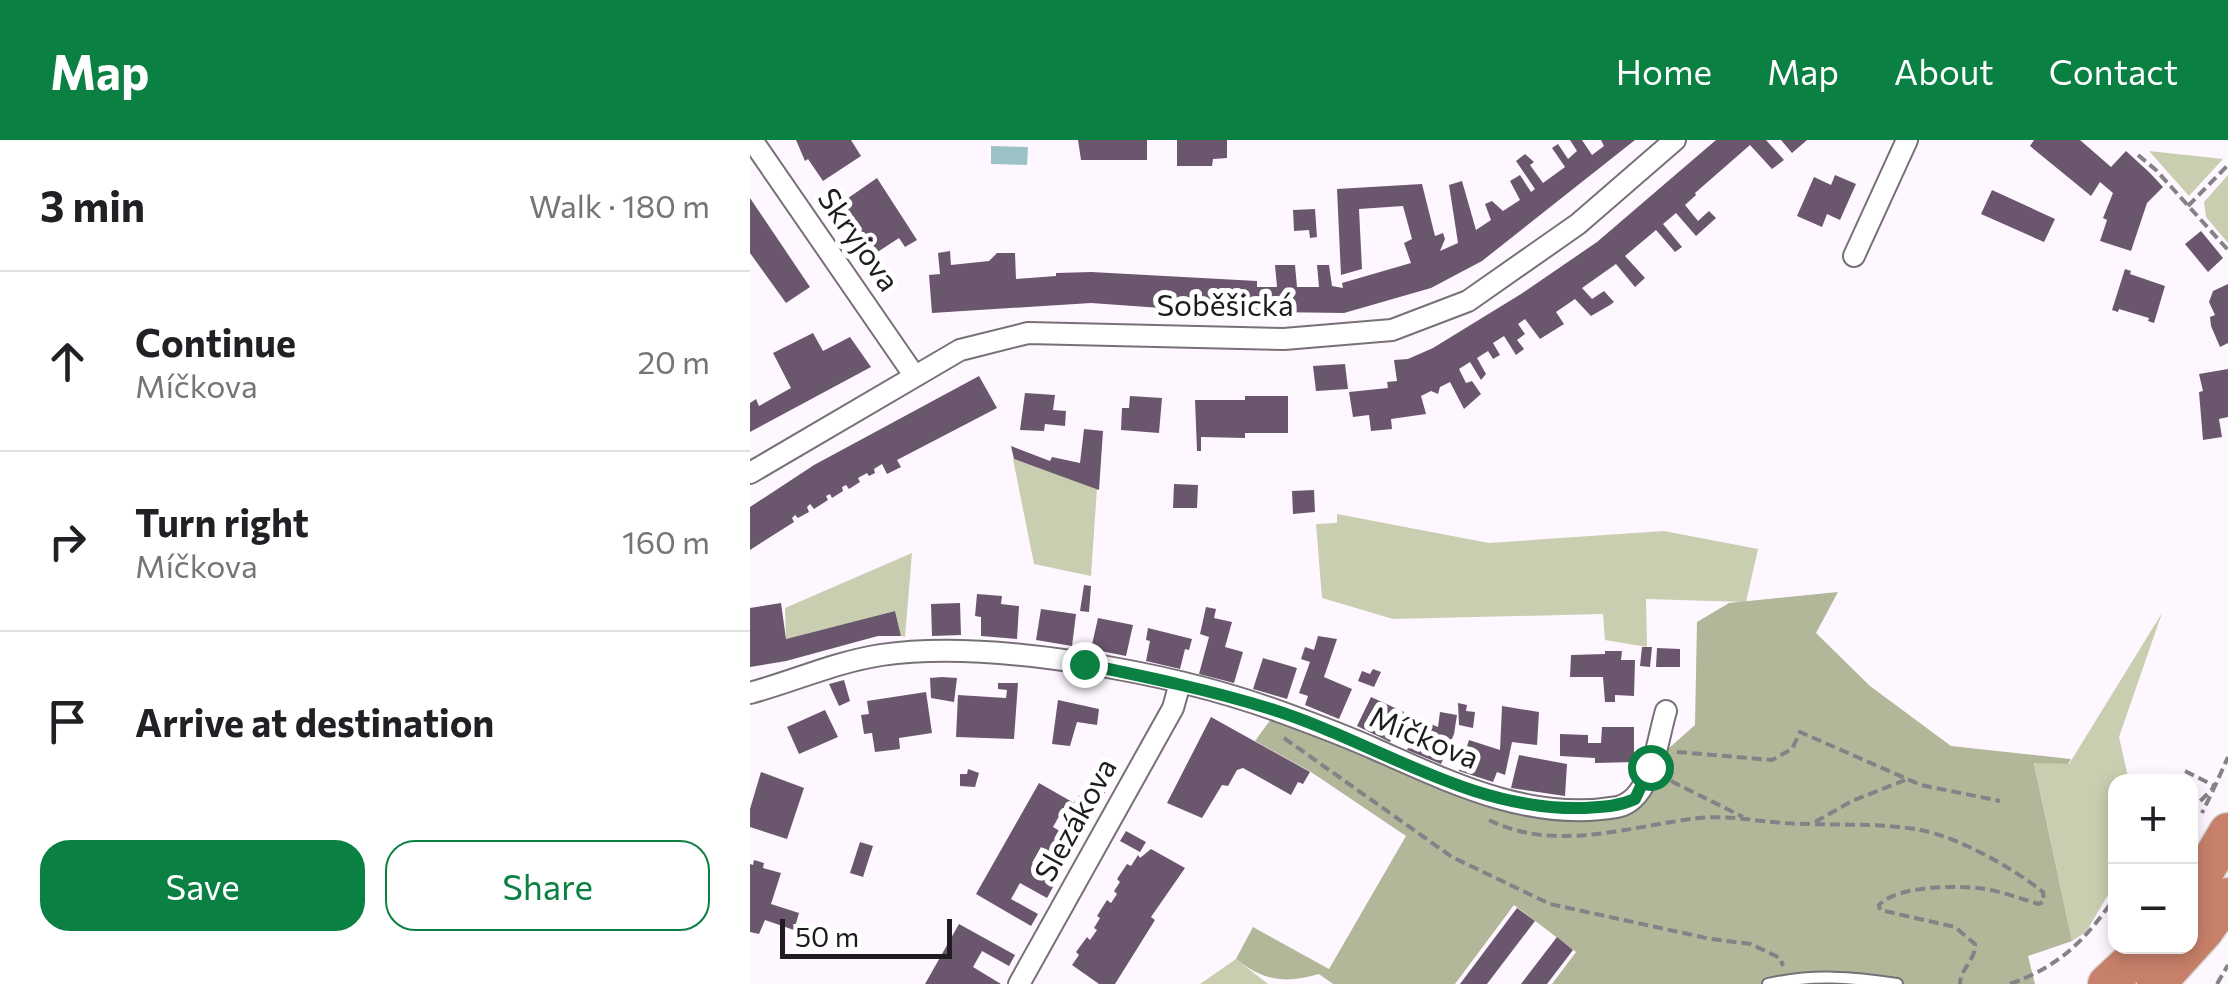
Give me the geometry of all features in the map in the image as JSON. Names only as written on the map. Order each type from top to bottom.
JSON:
[{"type":"highway","points":[[2198,872],[2213,827]]},
{"type":"highway","points":[[2156,984],[2197,939],[2228,896]]},
{"type":"highway","points":[[2107,984],[2139,954]]},
{"type":"street","name":"Skryjova","points":[[752,140],[914,375]]},
{"type":"street","name":"Soběšická","points":[[750,474],[960,350],[1028,333],[1284,338],[1392,330],[1468,301],[1578,224],[1675,140]]},
{"type":"street","points":[[1854,256],[1907,140]]},
{"type":"street","name":"Míčkova","points":[[750,692],[884,655],[970,651],[1084,664],[1180,683],[1274,710],[1440,780],[1495,799],[1549,809],[1618,807],[1635,799],[1666,711]]},
{"type":"street","name":"Slezákova","points":[[1019,984],[1173,708],[1180,683]]},
{"type":"lane","points":[[1768,984],[1844,976],[1897,984]]},
{"type":"path","points":[[2138,155],[2228,250]]},
{"type":"path","points":[[2188,206],[2228,165]]},
{"type":"path","points":[[1274,710],[1284,738],[1452,857],[1550,904],[1751,944],[1780,958],[1789,979]]},
{"type":"path","points":[[1652,758],[1772,760],[1792,750],[1800,732],[1907,779],[2000,800]]},
{"type":"path","points":[[2198,804],[2215,786],[2228,757]]},
{"type":"path","points":[[1652,758],[1704,800],[1747,819]]},
{"type":"path","points":[[2186,771],[2215,786]]},
{"type":"path","points":[[1907,779],[1852,801],[1814,822],[1918,830],[1943,836],[2021,875],[2042,892],[2044,900],[2039,904],[1986,889],[1931,888],[1887,897],[1879,905],[1880,910],[1954,927],[1968,937],[1975,944],[1975,952],[1960,984]]},
{"type":"path","points":[[2213,827],[2215,786]]},
{"type":"path","points":[[2010,984],[2034,975],[2078,946],[2108,907]]},
{"type":"path","points":[[2216,984],[2228,964]]},
{"type":"green space","points":[[2149,151],[2223,159],[2189,196]]},
{"type":"green space","points":[[2228,175],[2228,243],[2206,217],[2204,202]]},
{"type":"green space","points":[[1013,459],[1097,488],[1091,576],[1034,564]]},
{"type":"green space","points":[[1337,514],[1489,543],[1664,531],[1758,549],[1746,602],[1646,599],[1647,647],[1605,640],[1603,614],[1393,619],[1322,598],[1316,524],[1337,523]]},
{"type":"green space","points":[[912,553],[905,637],[901,636],[895,611],[786,639],[785,608]]},
{"type":"green space","points":[[1838,592],[1816,633],[1870,686],[1951,746],[2071,759],[2068,764],[2034,763],[2072,941],[2028,956],[2035,984],[1552,984],[1576,952],[1514,905],[1455,984],[1333,984],[1319,974],[1275,978],[1236,959],[1253,927],[1329,969],[1406,836],[1311,772],[1255,741],[1273,716],[1438,787],[1619,813],[1660,756],[1695,725],[1697,622],[1729,603]]},
{"type":"green space","points":[[2162,613],[2119,737],[2127,774],[2108,774],[2108,895],[2086,932],[2072,941],[2034,762],[2069,764]]},
{"type":"green space","points":[[1236,959],[1268,984],[1200,984]]},
{"type":"water","points":[[991,146],[1028,147],[1027,165],[991,164]]},
{"type":"building","points":[[796,140],[851,140],[861,156],[823,181],[808,159],[805,161]]},
{"type":"building","points":[[1078,140],[1147,140],[1147,160],[1081,160]]},
{"type":"building","points":[[1177,140],[1227,140],[1227,158],[1213,159],[1212,166],[1177,166]]},
{"type":"building","points":[[1570,140],[1582,140],[1592,155],[1604,146],[1601,140],[1635,140],[1482,261],[1431,288],[1344,313],[1203,311],[1091,303],[932,313],[929,275],[940,274],[938,253],[950,251],[951,265],[989,261],[997,253],[1015,253],[1016,279],[1091,272],[1257,281],[1257,287],[1277,287],[1275,265],[1295,265],[1297,287],[1319,287],[1317,265],[1329,265],[1332,286],[1343,288],[1342,283],[1411,263],[1404,243],[1412,239],[1403,206],[1359,209],[1362,269],[1341,275],[1337,189],[1422,184],[1435,236],[1443,233],[1445,239],[1440,251],[1458,243],[1449,185],[1462,181],[1476,230],[1491,220],[1485,204],[1492,201],[1503,211],[1520,200],[1510,181],[1520,175],[1531,192],[1535,189],[1516,161],[1525,154],[1534,162],[1530,165],[1543,183],[1565,167],[1552,148],[1558,144],[1568,159],[1577,151]]},
{"type":"building","points":[[1716,140],[1766,140],[1784,160],[1772,169],[1750,145],[1685,205],[1698,221],[1709,211],[1716,218],[1696,236],[1676,213],[1663,224],[1682,247],[1675,252],[1656,230],[1625,256],[1645,278],[1635,287],[1616,264],[1582,288],[1592,299],[1604,291],[1614,302],[1610,305],[1591,316],[1575,299],[1556,312],[1564,324],[1540,339],[1525,319],[1518,324],[1525,334],[1517,340],[1524,349],[1516,355],[1504,336],[1493,343],[1500,355],[1493,359],[1488,351],[1477,358],[1486,374],[1481,380],[1470,362],[1459,369],[1466,383],[1472,381],[1481,394],[1464,409],[1450,382],[1440,387],[1438,394],[1431,391],[1421,396],[1426,414],[1391,419],[1392,429],[1371,431],[1369,415],[1353,417],[1349,392],[1388,388],[1387,382],[1397,381],[1394,360],[1408,359],[1433,348],[1521,294],[1597,242]]},
{"type":"building","points":[[1781,140],[1807,140],[1792,153]]},
{"type":"building","points":[[2034,140],[2080,140],[2111,167],[2126,151],[2163,187],[2147,203],[2131,251],[2100,241],[2107,220],[2103,218],[2113,193],[2100,182],[2091,196],[2030,146]]},
{"type":"building","points":[[1835,175],[1856,184],[1840,220],[1827,214],[1822,227],[1797,216],[1814,177],[1831,185]]},
{"type":"building","points":[[877,178],[917,240],[905,247],[899,238],[873,255],[838,205]]},
{"type":"building","points":[[1992,190],[2055,219],[2044,242],[1981,214]]},
{"type":"building","points":[[750,198],[810,287],[786,303],[750,253]]},
{"type":"building","points":[[1315,209],[1317,237],[1310,238],[1309,230],[1294,231],[1293,210]]},
{"type":"building","points":[[2201,231],[2223,258],[2208,272],[2185,244]]},
{"type":"building","points":[[2125,269],[2165,286],[2154,323],[2149,318],[2112,310]]},
{"type":"building","points":[[2228,284],[2228,343],[2220,347],[2211,326],[2210,317],[2215,315],[2209,302],[2213,291]]},
{"type":"building","points":[[813,333],[823,351],[850,337],[871,367],[750,432],[750,403],[756,399],[759,406],[791,388],[773,353]]},
{"type":"building","points":[[1345,364],[1348,389],[1316,391],[1313,366]]},
{"type":"building","points":[[2228,369],[2228,417],[2219,419],[2222,437],[2203,440],[2199,374]]},
{"type":"building","points":[[979,376],[997,408],[897,460],[901,467],[887,474],[882,464],[874,469],[875,473],[858,478],[860,482],[849,489],[846,485],[832,498],[830,494],[826,496],[828,500],[814,509],[810,504],[809,512],[798,518],[795,515],[794,522],[750,550],[750,507],[814,465]]},
{"type":"building","points":[[1025,393],[1055,395],[1053,410],[1066,411],[1065,426],[1045,424],[1044,431],[1020,430]]},
{"type":"building","points":[[1130,396],[1162,398],[1159,433],[1121,430],[1122,408],[1129,408]]},
{"type":"building","points":[[1245,396],[1288,396],[1288,433],[1245,433],[1245,438],[1201,437],[1201,451],[1197,451],[1195,400],[1245,400]]},
{"type":"building","points":[[1084,429],[1103,431],[1099,490],[1014,459],[1011,446],[1050,461],[1052,457],[1080,463]]},
{"type":"building","points":[[1174,484],[1198,485],[1197,508],[1173,508]]},
{"type":"building","points":[[1314,490],[1315,512],[1293,514],[1292,491]]},
{"type":"building","points":[[1084,585],[1091,586],[1089,612],[1080,611]]},
{"type":"building","points":[[977,594],[1002,596],[1001,604],[1019,606],[1017,639],[981,636],[981,617],[975,616]]},
{"type":"building","points":[[781,603],[786,639],[895,611],[901,636],[878,636],[750,667],[750,608]]},
{"type":"building","points":[[960,603],[961,635],[932,636],[931,604]]},
{"type":"building","points":[[1206,607],[1216,609],[1214,618],[1232,622],[1225,647],[1243,652],[1234,683],[1199,674],[1209,637],[1200,634]]},
{"type":"building","points":[[1041,609],[1076,614],[1072,646],[1036,640]]},
{"type":"building","points":[[1098,618],[1133,625],[1126,656],[1091,649]]},
{"type":"building","points":[[1148,628],[1192,639],[1180,669],[1146,661]]},
{"type":"building","points":[[1318,636],[1337,639],[1324,677],[1352,689],[1339,719],[1305,705],[1308,696],[1299,693],[1310,662],[1301,659],[1305,647],[1314,650]]},
{"type":"building","points":[[1642,647],[1652,647],[1650,667],[1640,666]]},
{"type":"building","points":[[1657,648],[1680,649],[1680,667],[1656,667]]},
{"type":"building","points":[[1622,651],[1621,660],[1635,660],[1634,696],[1615,695],[1615,702],[1605,702],[1603,677],[1570,677],[1571,655]]},
{"type":"building","points":[[1263,658],[1297,668],[1287,699],[1253,689]]},
{"type":"building","points":[[1373,669],[1381,672],[1374,687],[1358,681],[1362,671],[1370,674]]},
{"type":"building","points":[[930,678],[957,678],[954,702],[931,698]]},
{"type":"building","points":[[844,680],[850,701],[839,706],[829,684]]},
{"type":"building","points":[[998,683],[1018,683],[1014,739],[956,737],[958,695],[1006,698],[1007,690],[998,689]]},
{"type":"building","points":[[926,692],[932,733],[899,738],[900,749],[875,752],[872,733],[864,734],[861,715],[869,714],[867,701]]},
{"type":"building","points":[[1371,697],[1404,712],[1390,742],[1357,726]]},
{"type":"building","points":[[1058,700],[1099,709],[1097,725],[1077,722],[1070,746],[1052,744]]},
{"type":"building","points":[[1458,703],[1467,705],[1466,711],[1475,712],[1473,728],[1459,725]]},
{"type":"building","points":[[1502,706],[1539,712],[1537,745],[1512,742],[1505,775],[1497,772],[1493,782],[1459,771],[1469,740],[1500,750]]},
{"type":"building","points":[[825,710],[838,737],[799,754],[787,727]]},
{"type":"building","points":[[1440,712],[1457,715],[1454,734],[1441,764],[1407,750],[1421,720],[1438,727]]},
{"type":"building","points":[[1211,717],[1310,772],[1303,784],[1298,782],[1291,795],[1243,768],[1237,770],[1228,786],[1222,785],[1202,818],[1167,803]]},
{"type":"building","points":[[1602,727],[1634,727],[1634,762],[1595,763],[1595,758],[1560,756],[1560,734],[1588,735],[1588,743],[1601,743]]},
{"type":"building","points":[[1519,755],[1567,764],[1565,796],[1511,788]]},
{"type":"building","points":[[968,769],[979,773],[975,787],[960,786],[960,774],[967,774]]},
{"type":"building","points":[[761,772],[804,788],[787,839],[750,827],[750,809]]},
{"type":"building","points":[[1095,773],[1111,783],[1088,825],[1062,811],[1053,827],[1078,842],[1067,862],[1041,847],[1032,863],[1058,878],[1047,898],[1020,883],[1011,899],[1038,914],[1031,926],[976,894],[1039,783],[1074,803]]},
{"type":"building","points":[[1126,831],[1146,842],[1140,852],[1120,841]]},
{"type":"building","points":[[860,842],[873,846],[863,877],[850,873]]},
{"type":"building","points":[[1151,849],[1185,868],[1151,917],[1155,920],[1115,984],[1099,984],[1072,965],[1079,955],[1076,952],[1097,930],[1097,916],[1107,900],[1111,903],[1117,894],[1117,879],[1127,864],[1131,866],[1138,855],[1140,858]]},
{"type":"building","points":[[754,860],[764,863],[763,868],[781,873],[771,904],[799,913],[794,930],[765,920],[759,934],[750,932],[750,864]]},
{"type":"building","points":[[1517,908],[1535,921],[1487,984],[1460,984]]},
{"type":"building","points":[[959,924],[1015,955],[1009,966],[982,951],[973,967],[1001,984],[925,984]]},
{"type":"building","points":[[1557,937],[1573,950],[1547,984],[1521,984]]},
{"type":"route","points":[[1084,664],[1180,683],[1274,710],[1440,780],[1495,799],[1549,809],[1618,807],[1635,799],[1650,767]]}]
